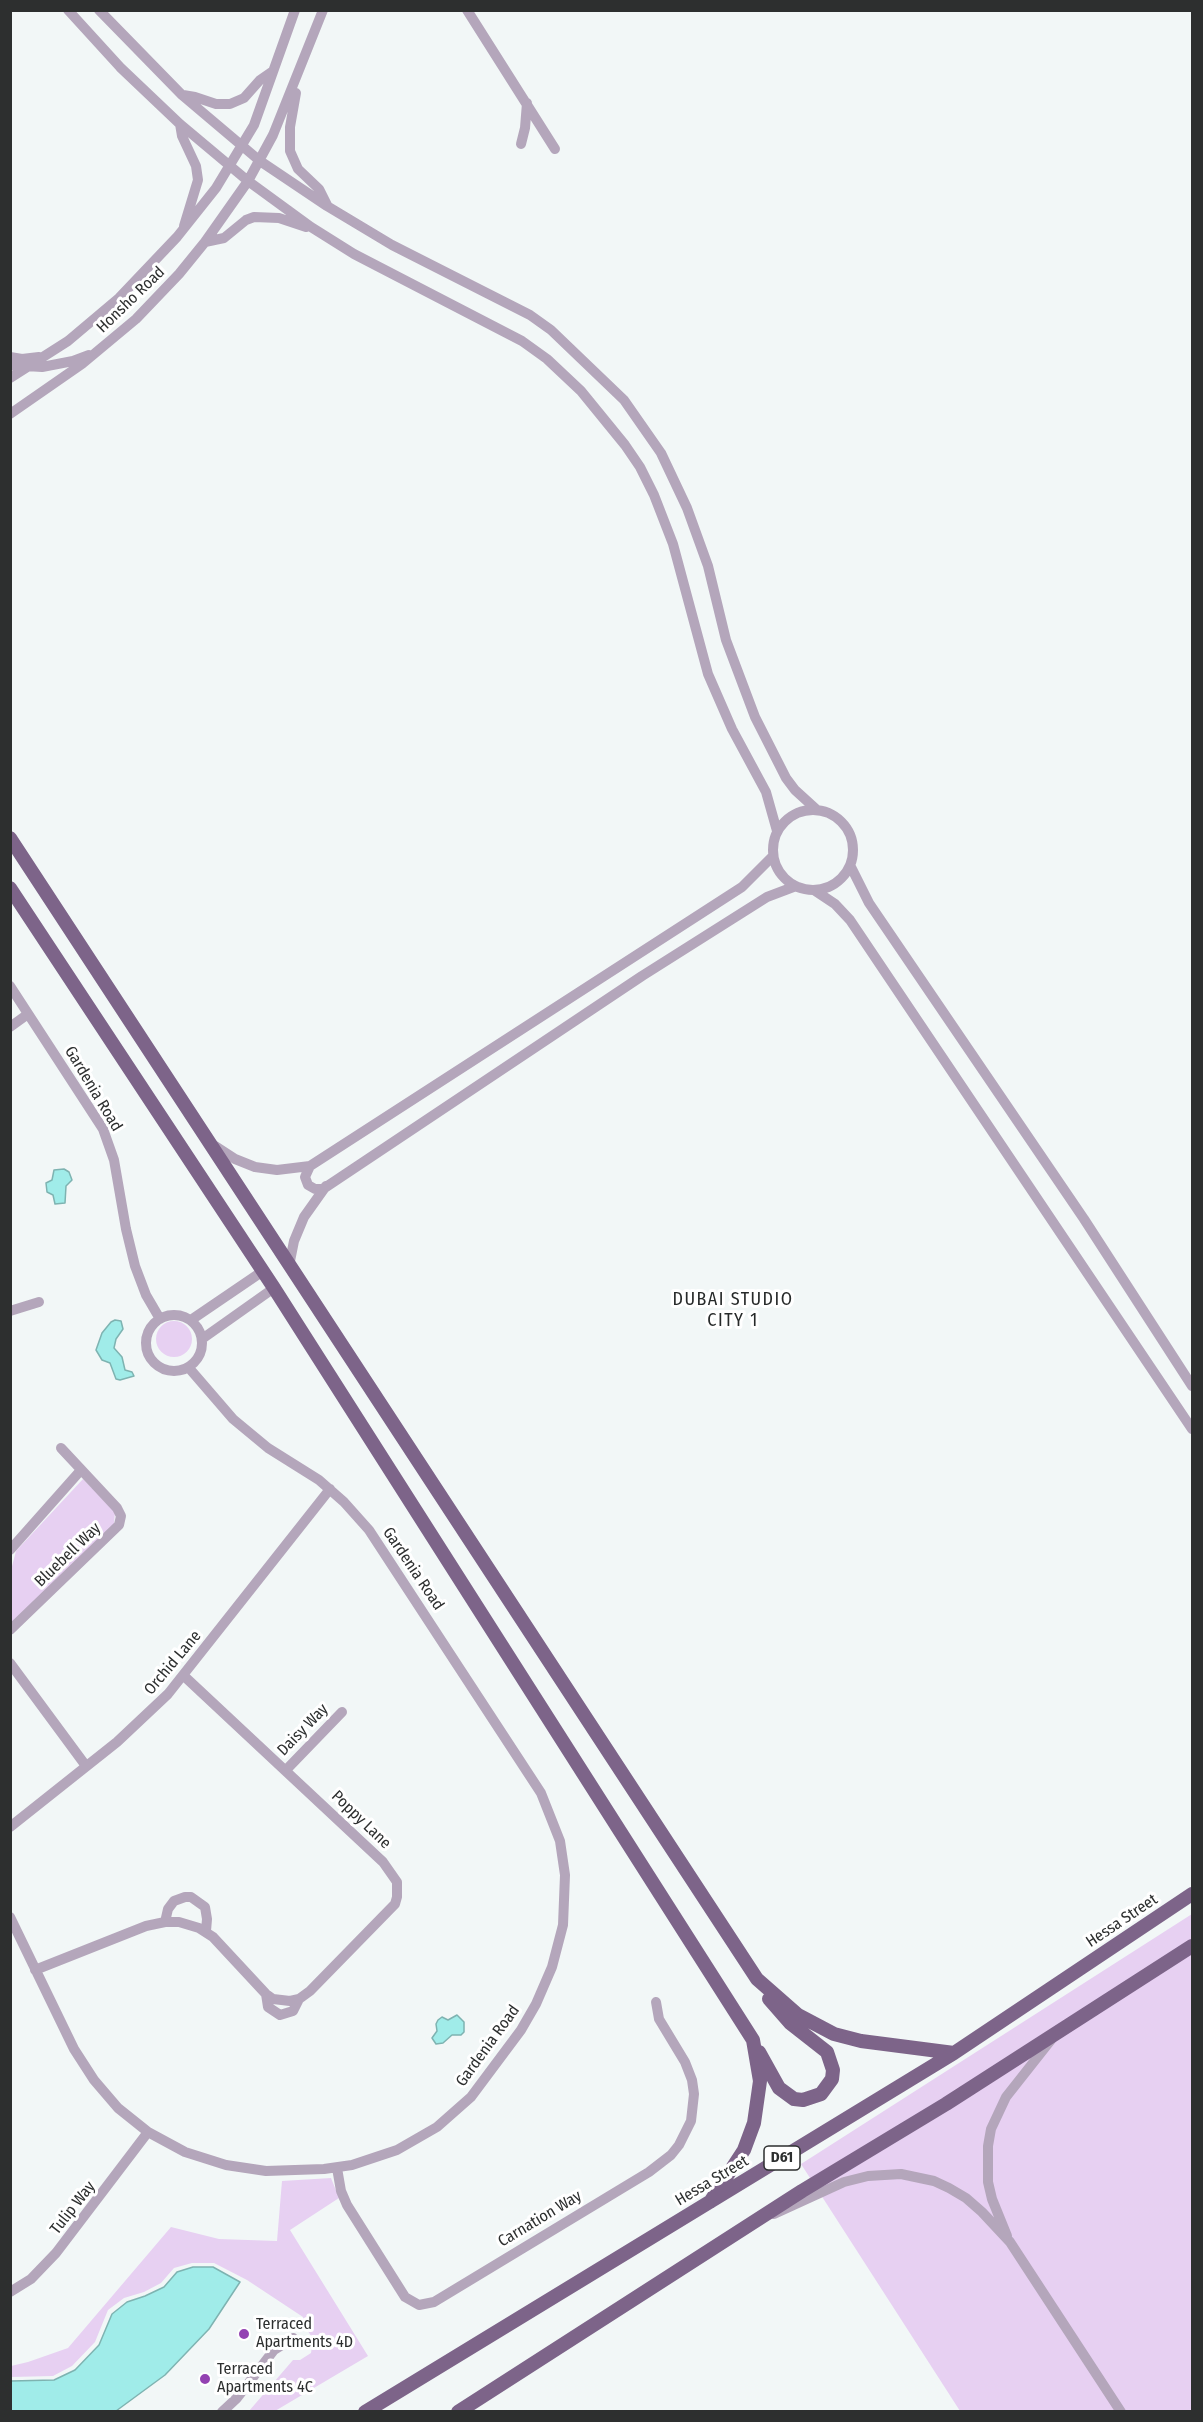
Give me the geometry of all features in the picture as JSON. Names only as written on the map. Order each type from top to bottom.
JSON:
[{"type":"main road","points":[[10,838],[757,1979],[780,2013],[827,2052],[833,2070],[828,2088],[821,2094],[803,2100],[786,2094],[779,2088],[753,2040],[274,1288],[10,888]]},
{"type":"main road","name":"Hessa Street","points":[[365,2412],[954,2053],[1192,1894]]},
{"type":"main road","name":"D61","points":[[458,2412],[1192,1946]]},
{"type":"main road","points":[[757,1979],[798,2014],[834,2034],[954,2053]]},
{"type":"main road","points":[[710,2202],[744,2150],[754,2124],[760,2081],[753,2040]]},
{"type":"street","points":[[68,10],[120,67],[230,168],[311,227],[380,268],[522,341],[547,359],[581,391],[613,429],[640,467],[664,519],[708,674],[732,729],[766,792],[777,831]]},
{"type":"street","points":[[99,10],[182,95],[260,160],[327,206],[399,249],[530,315],[551,330],[601,376],[631,409],[661,453],[687,508],[708,566],[726,640],[755,717],[786,778],[805,801],[817,810],[834,816],[847,829],[852,840],[850,865],[842,878],[829,886],[814,890]]},
{"type":"street","name":"Honsho Road","points":[[10,378],[75,335],[119,298],[184,228],[230,168],[243,147],[261,110],[295,10]]},
{"type":"street","points":[[323,10],[297,77],[289,136],[290,151],[298,169],[319,189],[327,206]]},
{"type":"street","points":[[467,10],[555,149]]},
{"type":"street","points":[[182,95],[195,96],[216,104],[230,104],[244,98],[260,80],[273,71]]},
{"type":"street","name":"Honsho Road","points":[[10,414],[62,380],[102,348],[156,299],[205,242],[260,160],[282,116],[297,77]]},
{"type":"street","points":[[521,144],[527,103]]},
{"type":"street","points":[[180,124],[182,136],[196,166],[198,180],[195,197],[186,216],[184,228]]},
{"type":"street","points":[[205,242],[224,238],[246,220],[254,217],[279,218],[311,227]]},
{"type":"street","points":[[10,365],[26,368],[65,363],[102,348]]},
{"type":"street","points":[[10,357],[22,359],[42,356]]},
{"type":"street","points":[[817,810],[796,814],[777,831],[773,856],[781,874],[796,886],[814,890],[835,904],[850,920],[1192,1429]]},
{"type":"street","points":[[208,1139],[225,1154],[255,1167],[277,1170],[310,1166],[742,887],[773,856]]},
{"type":"street","points":[[850,865],[869,903],[1077,1210],[1192,1386]]},
{"type":"street","points":[[310,1166],[305,1177],[308,1185],[315,1189],[326,1186],[642,976],[767,897],[796,886]]},
{"type":"street","name":"Gardenia Road","points":[[10,987],[103,1129],[114,1160],[135,1266],[146,1295],[160,1319]]},
{"type":"street","points":[[10,1027],[28,1014]]},
{"type":"street","points":[[289,1266],[294,1241],[304,1217],[326,1186]]},
{"type":"street","points":[[191,1320],[263,1271]]},
{"type":"street","points":[[202,1339],[274,1288]]},
{"type":"street","points":[[10,1311],[39,1302]]},
{"type":"street","points":[[170,1315],[191,1320],[202,1339],[202,1350],[197,1360],[189,1368],[170,1371],[160,1368],[148,1353],[147,1334],[152,1325],[170,1315]]},
{"type":"street","name":"Gardenia Road","points":[[11,1918],[83,2065],[118,2108],[148,2132],[185,2152],[250,2170],[283,2172],[337,2168],[375,2158],[411,2143],[443,2122],[471,2097],[522,2030],[536,2004],[558,1948],[566,1892],[560,1841],[540,1793],[381,1544],[357,1515],[330,1490],[307,1472],[268,1448],[233,1419],[189,1368]]},
{"type":"street","name":"Bluebell Way","points":[[10,1630],[119,1525],[121,1516],[117,1508],[61,1448]]},
{"type":"street","points":[[10,1550],[81,1470]]},
{"type":"street","name":"Orchid Lane","points":[[10,1827],[135,1727],[184,1676],[257,1580],[330,1490]]},
{"type":"street","points":[[10,1663],[86,1766]]},
{"type":"street","name":"Poppy Lane","points":[[35,1970],[146,1926],[165,1922],[186,1923],[206,1931],[220,1943],[266,1994],[268,2007],[280,2015],[293,2011],[299,1999],[310,1991],[391,1911],[395,1904],[398,1889],[393,1875],[383,1862],[184,1676]]},
{"type":"street","name":"Daisy Way","points":[[286,1770],[342,1712]]},
{"type":"street","points":[[165,1922],[168,1909],[174,1901],[191,1897],[205,1907],[206,1931]]},
{"type":"street","name":"Carnation Way","points":[[337,2168],[341,2191],[347,2205],[405,2297],[418,2306],[434,2302],[650,2172],[671,2155],[679,2145],[691,2121],[692,2080],[685,2062],[659,2019],[656,2002]]},
{"type":"street","points":[[1056,2034],[1006,2097],[991,2129],[988,2146],[988,2182],[992,2199],[1010,2242],[1121,2412]]},
{"type":"street","name":"Tulip Way","points":[[10,2292],[31,2279],[56,2253],[148,2132]]},
{"type":"street","points":[[762,2217],[780,2212],[844,2182],[868,2176],[901,2174],[934,2181],[966,2198],[1010,2242]]},
{"type":"street","points":[[222,2412],[237,2398],[274,2350],[293,2338]]},
{"type":"shaded area","points":[[174,1321],[187,1326],[192,1339],[187,1352],[174,1357],[161,1352],[156,1339],[161,1326]]},
{"type":"shaded area","points":[[83,1479],[115,1512],[114,1524],[11,1626],[11,1570],[16,1551]]},
{"type":"shaded area","points":[[1192,1914],[1192,2411],[960,2411],[801,2164]]},
{"type":"shaded area","points":[[331,2178],[339,2198],[290,2230],[368,2356],[275,2411],[249,2411],[293,2360],[300,2360],[311,2353],[313,2339],[306,2328],[303,2317],[247,2280],[214,2263],[192,2263],[174,2268],[161,2283],[144,2292],[124,2298],[108,2310],[95,2342],[72,2366],[53,2376],[11,2377],[11,2366],[68,2348],[171,2227],[219,2239],[277,2241],[282,2181]]},
{"type":"water","points":[[64,1169],[69,1172],[72,1180],[66,1186],[65,1203],[55,1204],[53,1195],[47,1192],[46,1183],[52,1180],[54,1170]]},
{"type":"water","points":[[115,1320],[121,1321],[123,1329],[116,1339],[114,1348],[122,1357],[125,1370],[132,1372],[134,1376],[120,1380],[116,1379],[110,1363],[102,1360],[96,1350],[102,1333]]},
{"type":"water","points":[[457,2015],[464,2022],[464,2032],[461,2035],[452,2035],[443,2043],[436,2044],[432,2038],[437,2031],[438,2020],[442,2017],[448,2020]]},
{"type":"water","points":[[193,2267],[213,2267],[240,2282],[209,2329],[165,2375],[116,2411],[11,2411],[11,2381],[54,2380],[75,2370],[99,2345],[112,2314],[127,2302],[164,2287],[177,2272]]},
{"type":"place","name":"Terraced Apartments 4D","points":[[244,2334]]},
{"type":"place","name":"Terraced Apartments 4C","points":[[205,2379]]},
{"type":"district","name":"DUBAI STUDIO CITY 1","points":[[733,1310]]}]
